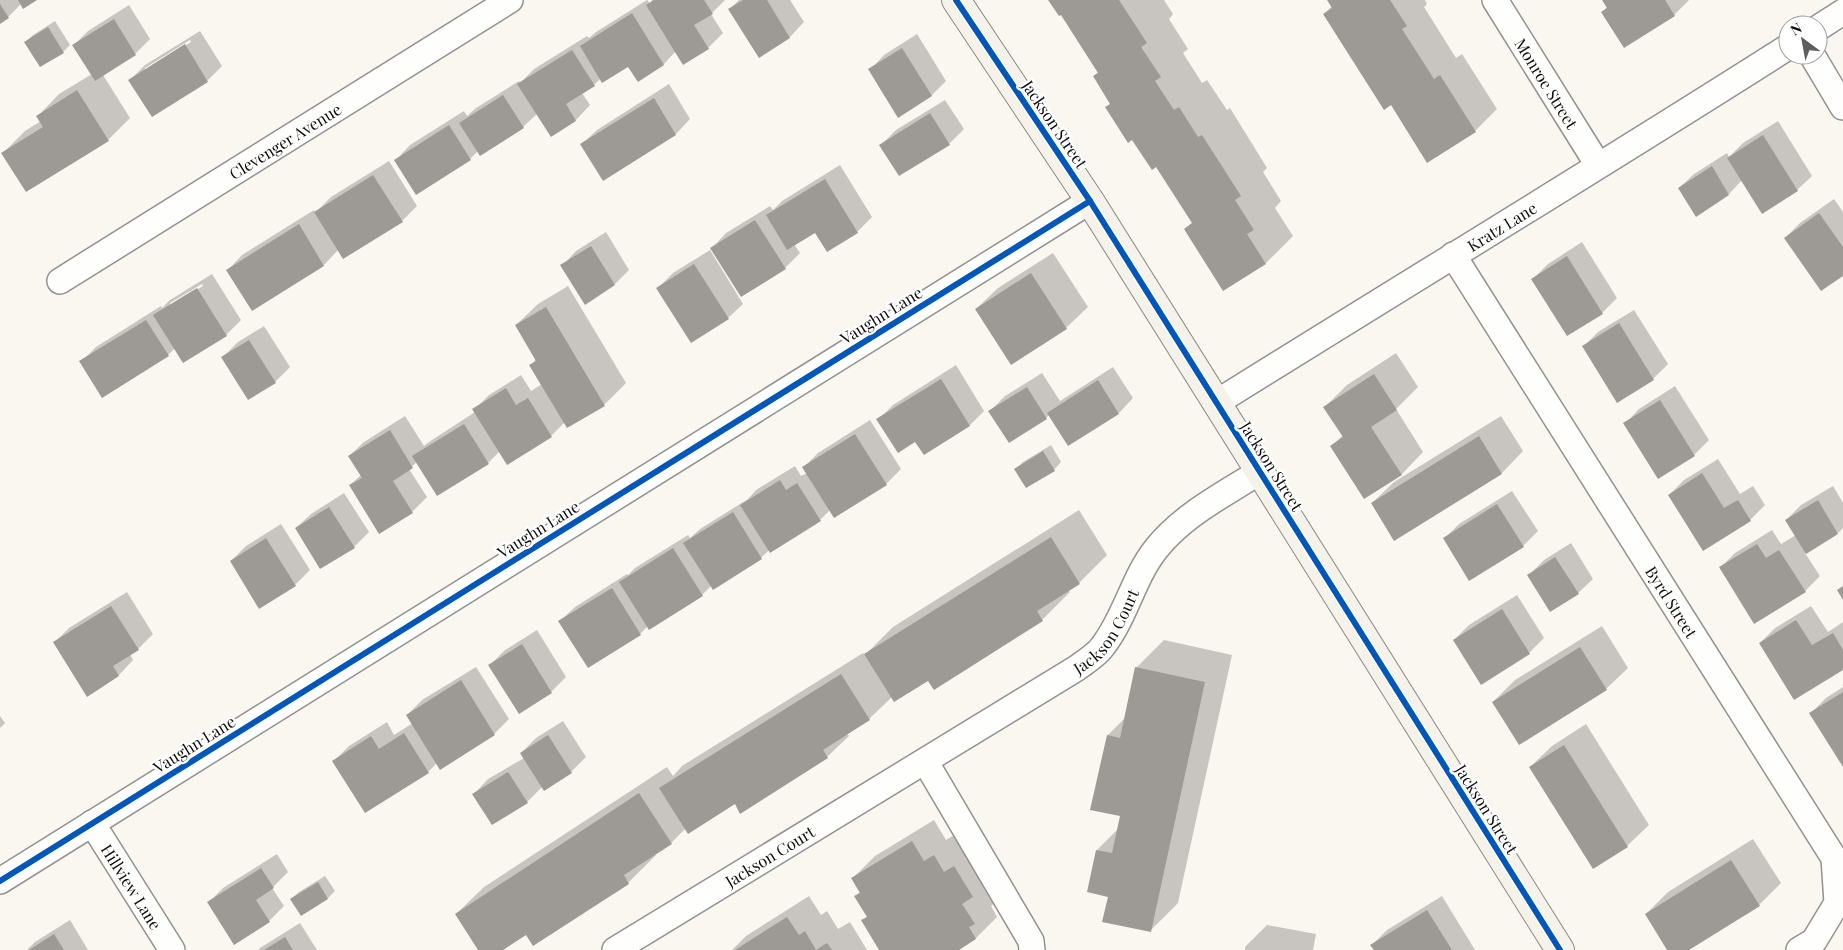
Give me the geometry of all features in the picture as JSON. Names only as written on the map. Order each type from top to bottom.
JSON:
[{"type":"street","name":"Clevenger Avenue","points":[[60,281],[510,0]]},
{"type":"street","name":"Jackson Street","points":[[956,0],[1090,202],[1560,950]]},
{"type":"street","name":"Monroe Street","points":[[1495,0],[1598,165]]},
{"type":"street","points":[[1828,22],[1843,12]]},
{"type":"street","name":"Kratz Lane","points":[[1216,403],[1598,165],[1641,141],[1778,53]]},
{"type":"street","points":[[1818,65],[1843,107]]},
{"type":"street","name":"Vaughn Lane","points":[[0,881],[1090,202]]},
{"type":"street","name":"Byrd Street","points":[[1453,255],[1834,858],[1838,903],[1814,941],[1799,950]]},
{"type":"street","name":"Jackson Court","points":[[615,950],[1078,668],[1103,647],[1121,616],[1138,578],[1156,549],[1191,514],[1259,472]]},
{"type":"street","points":[[924,762],[1031,941],[1032,950]]},
{"type":"street","name":"Hillview Lane","points":[[92,824],[172,950]]},
{"type":"building","points":[[18,0],[37,0],[23,9]]},
{"type":"building","points":[[654,0],[704,0],[713,14],[694,25],[709,49],[683,65],[646,5]]},
{"type":"building","points":[[743,0],[767,0],[790,38],[759,58],[728,9]]},
{"type":"building","points":[[1048,0],[1119,0],[1147,43],[1141,47],[1161,77],[1155,81],[1174,110],[1179,107],[1198,137],[1202,135],[1241,196],[1235,200],[1254,230],[1247,234],[1266,264],[1223,291],[1184,229],[1192,223],[1156,167],[1152,170],[1132,140],[1128,143],[1105,107],[1110,104],[1093,76],[1098,73],[1061,15],[1059,16]]},
{"type":"building","points":[[1327,0],[1390,0],[1407,26],[1402,29],[1434,79],[1440,75],[1476,132],[1427,163],[1391,105],[1384,110],[1323,14],[1332,8]]},
{"type":"building","points":[[1602,0],[1665,0],[1675,16],[1624,48],[1601,12],[1607,8]]},
{"type":"building","points":[[0,4],[9,18],[0,24]]},
{"type":"building","points":[[632,13],[664,65],[638,82],[628,67],[602,83],[580,46]]},
{"type":"building","points":[[114,19],[136,55],[95,81],[72,45]]},
{"type":"building","points":[[48,27],[64,53],[40,67],[24,42]]},
{"type":"building","points":[[185,44],[208,82],[152,117],[128,80]]},
{"type":"building","points":[[902,48],[932,96],[898,118],[868,69]]},
{"type":"building","points":[[572,50],[595,86],[566,104],[576,121],[551,137],[517,84]]},
{"type":"building","points":[[77,90],[109,141],[26,192],[1,153],[43,127],[36,116]]},
{"type":"building","points":[[503,95],[524,128],[480,156],[459,123]]},
{"type":"building","points":[[654,98],[676,135],[603,181],[580,144]]},
{"type":"building","points":[[930,113],[950,145],[899,176],[879,145]]},
{"type":"building","points":[[449,125],[471,160],[416,195],[394,160]]},
{"type":"building","points":[[1763,135],[1798,191],[1762,214],[1727,158]]},
{"type":"building","points":[[1712,166],[1729,195],[1696,217],[1678,188]]},
{"type":"building","points":[[373,175],[403,222],[343,259],[314,212]]},
{"type":"building","points":[[825,179],[858,233],[827,252],[815,233],[787,250],[766,215]]},
{"type":"building","points":[[1819,213],[1843,247],[1843,276],[1821,291],[1784,238]]},
{"type":"building","points":[[755,220],[786,269],[741,297],[710,248]]},
{"type":"building","points":[[299,224],[324,266],[252,311],[226,270]]},
{"type":"building","points":[[591,246],[615,285],[585,305],[560,265]]},
{"type":"building","points":[[1567,256],[1603,314],[1567,336],[1531,279]]},
{"type":"building","points":[[694,264],[729,319],[691,343],[656,288]]},
{"type":"building","points":[[1031,273],[1067,329],[1011,365],[975,309]]},
{"type":"building","points":[[197,288],[227,336],[183,363],[153,315]]},
{"type":"building","points":[[546,307],[605,406],[567,428],[529,365],[536,361],[515,325]]},
{"type":"building","points":[[146,320],[169,356],[102,398],[79,361]]},
{"type":"building","points":[[1619,323],[1654,380],[1617,403],[1582,346]]},
{"type":"building","points":[[249,340],[276,383],[248,400],[221,357]]},
{"type":"building","points":[[1374,374],[1397,410],[1371,427],[1402,475],[1364,499],[1330,446],[1343,437],[1323,407]]},
{"type":"building","points":[[941,379],[970,426],[924,455],[915,442],[898,453],[876,419]]},
{"type":"building","points":[[1098,380],[1119,414],[1068,446],[1047,413]]},
{"type":"building","points":[[1027,387],[1047,419],[1009,443],[988,411]]},
{"type":"building","points":[[506,388],[516,405],[528,398],[552,437],[507,465],[472,409]]},
{"type":"building","points":[[1660,400],[1695,456],[1658,479],[1623,423]]},
{"type":"building","points":[[464,424],[489,464],[437,496],[412,456]]},
{"type":"building","points":[[390,430],[413,468],[393,481],[413,513],[379,534],[349,485],[362,478],[348,456]]},
{"type":"building","points":[[855,434],[887,485],[834,518],[802,467]]},
{"type":"building","points":[[1479,436],[1502,474],[1394,541],[1371,503]]},
{"type":"building","points":[[1043,451],[1055,471],[1026,488],[1014,469]]},
{"type":"building","points":[[1702,473],[1724,508],[1738,500],[1751,521],[1703,551],[1668,495]]},
{"type":"building","points":[[780,480],[786,490],[797,483],[821,521],[770,553],[740,505]]},
{"type":"building","points":[[1818,500],[1838,534],[1806,554],[1785,520]]},
{"type":"building","points":[[1497,504],[1524,547],[1469,581],[1443,538]]},
{"type":"building","points":[[329,507],[355,548],[320,569],[295,528]]},
{"type":"building","points":[[733,512],[762,559],[713,590],[683,543]]},
{"type":"building","points":[[1051,537],[1080,584],[1037,611],[1043,621],[934,690],[928,681],[894,702],[864,654]]},
{"type":"building","points":[[266,538],[296,586],[259,609],[230,561]]},
{"type":"building","points":[[1757,544],[1766,558],[1779,550],[1806,592],[1754,624],[1719,567]]},
{"type":"building","points":[[673,548],[703,596],[649,630],[619,582]]},
{"type":"building","points":[[1555,557],[1579,594],[1550,612],[1527,575]]},
{"type":"building","points":[[1843,586],[1843,600],[1837,590]]},
{"type":"building","points":[[612,588],[641,635],[588,668],[558,621]]},
{"type":"building","points":[[111,606],[139,650],[113,666],[119,676],[87,697],[53,642]]},
{"type":"building","points":[[1502,609],[1530,654],[1481,685],[1453,640]]},
{"type":"building","points":[[1796,620],[1812,645],[1833,633],[1843,650],[1843,670],[1794,700],[1759,643]]},
{"type":"building","points":[[522,644],[552,693],[519,714],[488,665]]},
{"type":"building","points":[[1580,647],[1607,690],[1519,745],[1492,702]]},
{"type":"building","points":[[1135,667],[1205,682],[1151,932],[1102,922],[1108,897],[1087,892],[1096,850],[1112,853],[1120,816],[1090,810],[1107,735],[1120,738]]},
{"type":"building","points":[[841,674],[870,720],[823,750],[828,758],[740,814],[735,804],[688,834],[659,788]]},
{"type":"building","points":[[461,680],[495,735],[440,770],[406,715]]},
{"type":"building","points":[[1843,692],[1843,767],[1809,713]]},
{"type":"building","points":[[404,733],[429,773],[365,813],[332,761],[371,736],[379,749]]},
{"type":"building","points":[[548,735],[572,773],[544,791],[520,753]]},
{"type":"building","points":[[1564,745],[1628,847],[1593,869],[1529,767]]},
{"type":"building","points":[[508,772],[528,803],[492,825],[472,794]]},
{"type":"building","points":[[639,793],[672,844],[624,875],[629,884],[533,946],[526,935],[503,950],[478,950],[455,914]]},
{"type":"building","points":[[912,841],[924,861],[934,855],[944,872],[954,866],[973,897],[962,904],[975,924],[969,927],[976,939],[959,950],[879,950],[861,920],[867,917],[854,896],[860,893],[851,878]]},
{"type":"building","points":[[1731,860],[1760,906],[1689,950],[1667,950],[1645,914]]},
{"type":"building","points":[[261,868],[274,888],[256,900],[270,922],[234,945],[207,902]]},
{"type":"building","points":[[318,882],[328,899],[301,916],[290,899]]},
{"type":"building","points":[[1427,910],[1452,950],[1374,950],[1370,945]]},
{"type":"building","points":[[787,917],[799,935],[805,931],[816,950],[735,950]]},
{"type":"building","points":[[54,934],[64,950],[29,950]]},
{"type":"building","points":[[285,937],[293,950],[264,950]]},
{"type":"building","points":[[827,943],[832,950],[816,950]]},
{"type":"cycle path","points":[[956,0],[1090,201],[1560,950]]},
{"type":"cycle path","points":[[0,881],[1090,201]]}]
